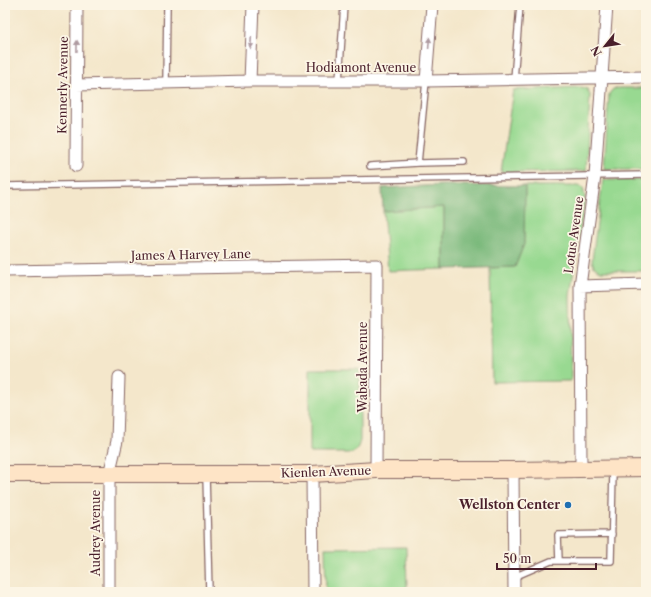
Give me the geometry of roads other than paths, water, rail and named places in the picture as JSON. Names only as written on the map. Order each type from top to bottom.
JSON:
[{"type":"main road","name":"Kienlen Avenue","points":[[5,474],[312,474],[376,470],[646,468]]},
{"type":"street","name":"Kennerly Avenue","points":[[76,166],[77,5]]},
{"type":"street","points":[[250,81],[253,5]]},
{"type":"street","points":[[426,80],[432,5]]},
{"type":"street","name":"Lotus Avenue","points":[[580,468],[580,286],[595,176],[607,5]]},
{"type":"street","name":"Hodiamont Avenue","points":[[76,85],[250,81],[646,77]]},
{"type":"street","name":"James A Harvey Lane","points":[[5,270],[377,265]]},
{"type":"street","name":"Wabada Avenue","points":[[376,470],[377,265]]},
{"type":"street","points":[[580,286],[646,284]]},
{"type":"street","name":"Audrey Avenue","points":[[109,592],[109,475],[117,441],[120,377]]},
{"type":"street","points":[[513,470],[514,592]]},
{"type":"street","points":[[312,474],[313,592]]},
{"type":"lane","points":[[166,83],[167,5]]},
{"type":"lane","points":[[339,80],[344,5]]},
{"type":"lane","points":[[514,79],[520,5]]},
{"type":"lane","points":[[418,163],[426,80]]},
{"type":"lane","points":[[370,166],[464,162]]},
{"type":"lane","points":[[5,186],[646,175]]},
{"type":"lane","points":[[514,577],[551,561],[611,561],[613,468]]},
{"type":"lane","points":[[206,474],[208,592]]},
{"type":"lane","points":[[559,561],[558,535],[612,534]]},
{"type":"place","name":"Wellston Center","points":[[568,505]]}]
